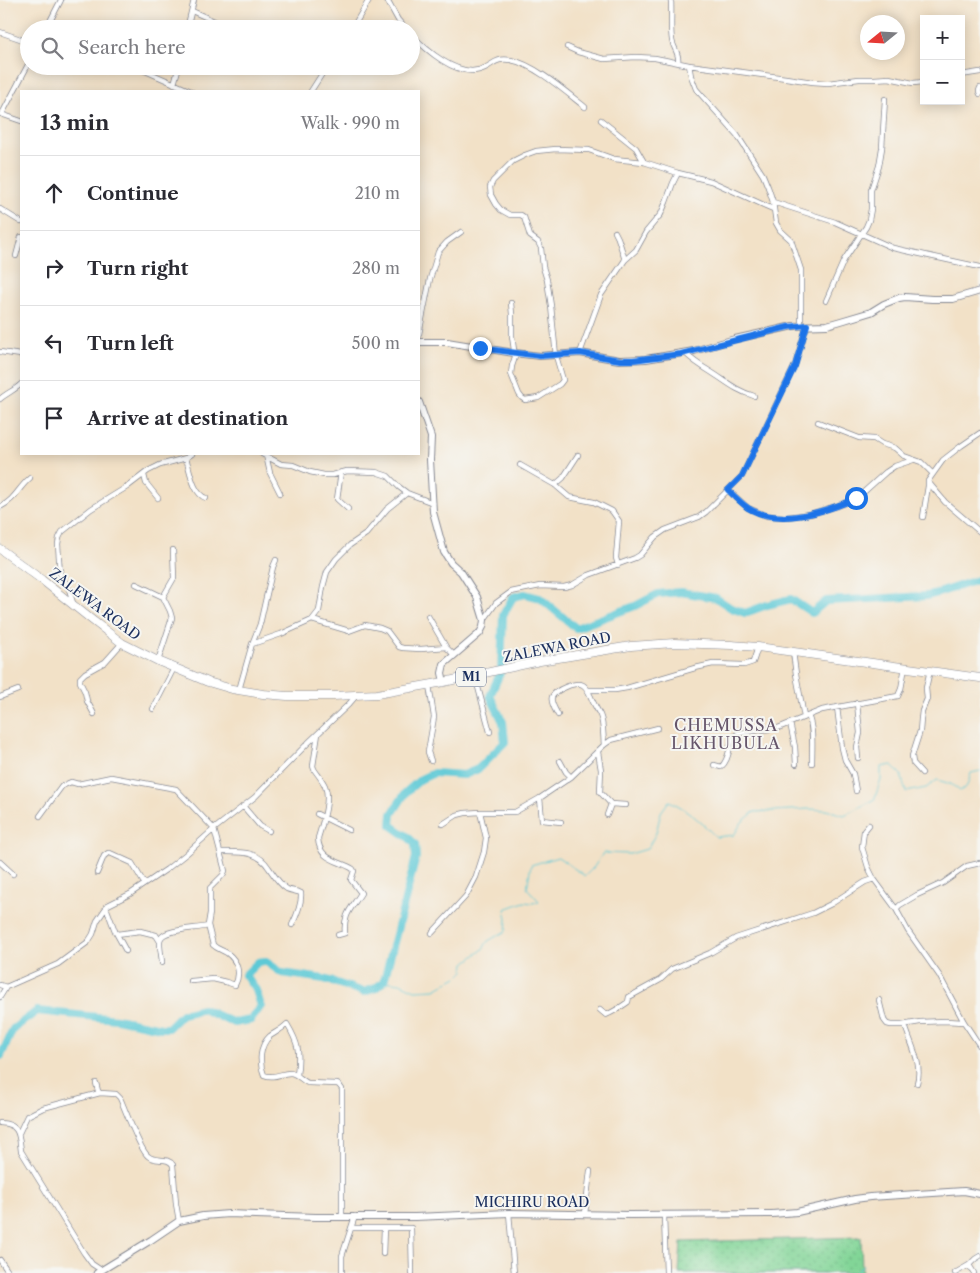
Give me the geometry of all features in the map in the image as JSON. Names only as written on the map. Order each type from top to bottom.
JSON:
[{"type":"highway","name":"ZALEWA ROAD","points":[[0,549],[122,643],[158,661],[208,682],[263,694],[356,696],[398,691],[540,661],[631,646],[674,643],[758,647],[980,678]]},
{"type":"street","points":[[51,20],[61,0]]},
{"type":"street","points":[[190,20],[194,0]]},
{"type":"street","points":[[358,20],[370,0]]},
{"type":"street","points":[[387,0],[398,20]]},
{"type":"street","points":[[671,0],[672,40],[679,57],[678,62]]},
{"type":"street","points":[[192,11],[212,20]]},
{"type":"street","points":[[0,32],[20,39]]},
{"type":"street","points":[[420,44],[445,62],[459,68],[475,71],[482,70],[493,62],[502,59],[527,66],[585,107]]},
{"type":"street","points":[[567,47],[604,60],[647,57],[689,65],[814,82],[828,83],[889,78],[913,83],[920,82]]},
{"type":"street","points":[[484,620],[496,603],[511,592],[540,586],[564,587],[572,585],[589,575],[635,558],[640,555],[655,537],[665,530],[699,517],[706,512],[742,476],[795,366],[804,325],[802,270],[791,240],[778,227],[775,219],[774,202],[766,181],[748,151],[726,122],[696,89],[689,65]]},
{"type":"street","points":[[965,75],[980,72]]},
{"type":"street","points":[[20,121],[1,114],[22,75]]},
{"type":"street","points":[[154,75],[189,90]]},
{"type":"street","points":[[174,84],[176,75]]},
{"type":"street","points":[[312,90],[321,75]]},
{"type":"street","points":[[980,88],[980,94]]},
{"type":"street","points":[[826,302],[844,260],[866,227],[871,214],[871,190],[881,157],[884,137],[885,99]]},
{"type":"street","points":[[602,120],[636,148],[644,162]]},
{"type":"street","points":[[511,303],[515,357],[510,372],[522,398],[525,400],[538,398],[562,382],[556,356],[542,248],[532,238],[522,215],[510,214],[501,210],[493,200],[490,187],[493,181],[513,161],[524,155],[544,150],[574,148],[589,150],[614,159],[644,162],[718,183],[774,208]]},
{"type":"street","points":[[580,353],[600,295],[625,260],[636,250],[646,232],[661,214],[672,183],[678,173]]},
{"type":"street","points":[[774,202],[835,222],[894,248],[980,267]]},
{"type":"street","points":[[0,209],[20,221]]},
{"type":"street","points":[[420,329],[438,252],[447,242],[461,232]]},
{"type":"street","points":[[615,232],[625,260]]},
{"type":"street","points":[[16,256],[20,241]]},
{"type":"street","points":[[420,342],[447,342],[540,356],[580,353],[620,360],[633,360],[685,353],[744,337],[804,325],[826,324],[871,312],[899,298],[953,298],[980,291]]},
{"type":"street","points":[[0,352],[20,355]]},
{"type":"street","points":[[685,353],[698,365],[733,388],[754,396]]},
{"type":"street","points":[[0,399],[6,394],[19,390]]},
{"type":"street","points":[[420,405],[430,437],[433,512],[444,552],[451,563],[461,572],[477,597],[484,620],[480,633],[444,664],[442,673],[444,682]]},
{"type":"street","points":[[818,422],[859,438],[873,438],[882,444],[895,448],[904,456],[921,462],[933,474]]},
{"type":"street","points":[[924,518],[928,482],[933,474],[947,457],[980,433]]},
{"type":"street","points":[[73,604],[69,589],[60,574],[58,544],[62,532],[91,509],[160,465],[190,455]]},
{"type":"street","points":[[265,455],[270,473],[280,493]]},
{"type":"street","points":[[267,455],[281,464],[293,465],[324,476],[347,470],[388,476],[407,493],[433,503]]},
{"type":"street","points":[[556,485],[563,478],[578,455]]},
{"type":"street","points":[[186,458],[196,489],[200,495],[206,498]]},
{"type":"street","points":[[728,490],[748,508],[767,516],[787,517],[810,514],[856,498],[890,469],[913,460]]},
{"type":"street","points":[[520,465],[556,485],[569,497],[594,502],[612,511],[619,521],[616,551],[618,565]]},
{"type":"street","points":[[341,472],[337,499],[348,509]]},
{"type":"street","points":[[144,475],[146,483],[158,498]]},
{"type":"street","points":[[0,507],[17,494],[30,478]]},
{"type":"street","points":[[928,482],[945,502],[980,532]]},
{"type":"street","points":[[252,644],[282,634],[312,620],[319,610],[327,572],[336,559],[350,545],[366,534],[388,509],[407,493]]},
{"type":"street","points":[[164,597],[174,578],[173,550]]},
{"type":"street","points":[[239,690],[252,644],[260,624],[276,560]]},
{"type":"street","points":[[136,584],[164,597],[172,618],[158,661]]},
{"type":"street","points":[[428,616],[446,647],[454,655]]},
{"type":"street","points":[[312,620],[349,631],[365,624],[380,628],[387,632],[399,647],[403,648],[446,647]]},
{"type":"street","points":[[94,714],[87,701],[80,678],[85,673],[105,662],[122,643]]},
{"type":"street","points":[[589,690],[627,688],[713,664],[744,665],[753,662],[758,647]]},
{"type":"street","points":[[793,652],[806,716],[811,721],[812,763]]},
{"type":"street","points":[[714,765],[722,767],[727,762],[733,738],[736,734],[778,728],[822,710],[898,696],[901,690],[905,667]]},
{"type":"street","points":[[153,709],[174,668]]},
{"type":"street","points":[[922,773],[913,763],[912,756],[920,732],[930,670]]},
{"type":"street","points":[[475,676],[490,732]]},
{"type":"street","points":[[558,715],[552,701],[553,695],[563,688],[576,683],[585,686],[589,690],[601,718],[604,746]]},
{"type":"street","points":[[429,685],[434,717],[428,752],[431,761]]},
{"type":"street","points":[[0,697],[18,690]]},
{"type":"street","points":[[0,998],[3,986],[58,964],[88,942],[97,921],[106,907],[130,894],[167,869],[261,792],[318,732],[356,696]]},
{"type":"street","points":[[857,703],[860,733],[856,747],[858,758]]},
{"type":"street","points":[[837,707],[842,748],[845,760],[854,774],[856,790]]},
{"type":"street","points":[[790,723],[796,764]]},
{"type":"street","points":[[443,824],[465,813],[515,812],[571,778],[611,740],[658,728]]},
{"type":"street","points":[[318,732],[313,766],[325,784],[327,792],[318,843],[320,849],[333,861],[353,869],[351,880],[361,892],[345,920],[345,933],[338,935]]},
{"type":"street","points":[[598,752],[601,770],[600,792],[611,804],[626,805]]},
{"type":"street","points":[[560,760],[571,778]]},
{"type":"street","points":[[40,816],[65,784],[71,782],[78,784],[111,777],[176,789],[214,829],[224,873],[210,888],[208,926],[214,947],[227,953],[237,965],[239,971],[236,984],[233,985],[213,979],[191,981]]},
{"type":"street","points":[[540,798],[542,820],[561,822]]},
{"type":"street","points":[[607,815],[611,804]]},
{"type":"street","points":[[243,806],[260,826],[269,831]]},
{"type":"street","points":[[432,933],[466,896],[476,877],[484,852],[486,838],[480,812]]},
{"type":"street","points":[[317,814],[349,830]]},
{"type":"street","points":[[869,825],[864,831],[862,847],[874,879],[939,975],[964,1022],[980,1046]]},
{"type":"street","points":[[220,852],[241,852],[260,857],[284,887],[301,893],[299,910],[292,926]]},
{"type":"street","points":[[97,872],[104,856],[110,853],[132,863],[144,883]]},
{"type":"street","points":[[0,862],[13,874]]},
{"type":"street","points":[[896,909],[900,905],[943,883],[967,866],[980,863]]},
{"type":"street","points":[[600,1010],[609,1015],[628,1002],[629,997],[660,980],[672,969],[710,953],[736,938],[813,913],[865,882],[874,879]]},
{"type":"street","points":[[106,907],[126,951]]},
{"type":"street","points":[[160,940],[166,934],[208,926]]},
{"type":"street","points":[[117,934],[140,931],[156,934],[160,940],[162,963]]},
{"type":"street","points":[[879,1000],[884,1020],[887,1024],[896,1026],[920,1022],[964,1022]]},
{"type":"street","points":[[297,1075],[299,1053],[287,1024],[267,1039],[262,1050],[261,1067],[264,1075],[274,1077],[290,1073],[297,1075],[304,1082],[337,1084],[342,1089],[342,1216]]},
{"type":"street","points":[[905,1025],[919,1073],[917,1083]]},
{"type":"street","points":[[96,1083],[100,1093]]},
{"type":"street","points":[[99,1272],[84,1253],[21,1151],[19,1133],[27,1116],[43,1108],[100,1093],[118,1095],[143,1151],[151,1158],[168,1160],[174,1165],[176,1204],[180,1221]]},
{"type":"street","points":[[0,1123],[12,1125],[19,1133]]},
{"type":"street","points":[[585,1214],[590,1171]]},
{"type":"street","name":"MICHIRU ROAD","points":[[99,1272],[180,1221],[203,1216],[229,1214],[316,1217],[415,1217],[509,1213],[772,1214],[798,1212],[855,1198],[964,1191],[980,1194]]},
{"type":"street","points":[[509,1213],[514,1273]]},
{"type":"street","points":[[664,1215],[666,1273]]},
{"type":"street","points":[[342,1273],[342,1256],[356,1216]]},
{"type":"street","points":[[351,1228],[411,1228],[412,1273]]},
{"type":"street","points":[[383,1254],[384,1228]]},
{"type":"street","points":[[955,1273],[980,1256]]},
{"type":"street","points":[[0,1260],[9,1273]]},
{"type":"street","points":[[969,1265],[974,1273]]},
{"type":"green space","points":[[861,1237],[862,1273],[679,1273],[681,1242]]},
{"type":"waterway","points":[[0,1056],[13,1029],[37,1011],[117,1019],[161,1028],[168,1028],[182,1014],[203,1009],[234,1023],[251,1020],[261,1006],[256,990],[245,975],[258,962],[265,961],[282,973],[324,979],[364,992],[376,988],[384,981],[416,857],[415,844],[391,825],[392,814],[406,792],[421,779],[434,773],[464,775],[478,769],[505,742],[503,722],[490,696],[501,671],[503,615],[513,597],[525,594],[540,598],[576,628],[635,606],[658,594],[681,592],[716,598],[731,608],[745,613],[791,599],[812,613],[826,601],[927,596],[980,579]]},
{"type":"waterway","points":[[460,975],[464,971],[465,963],[482,950],[488,941],[506,931],[507,919],[505,909],[524,902],[533,903],[539,901],[527,888],[531,865],[558,857],[585,876],[594,867],[603,853],[630,854],[647,849],[656,833],[661,812],[669,801],[689,812],[716,837],[734,835],[742,822],[754,812],[809,809],[827,810],[844,815],[874,800],[881,780],[881,767],[892,765],[901,775],[906,792],[926,788],[937,780],[951,784],[960,791],[967,786],[971,773],[980,771]]},
{"type":"waterway","points":[[384,981],[400,983],[415,990],[435,989],[457,977]]},
{"type":"waterway","points":[[855,1273],[863,1265]]},
{"type":"district","name":"CHEMUSSA LIKHUBULA","points":[[726,734]]},
{"type":"route","points":[[480,348],[540,356],[580,353],[620,360],[633,360],[681,354],[735,339],[793,326],[807,325],[795,366],[742,476],[728,490],[748,508],[760,514],[777,517],[810,514],[856,498]]}]
